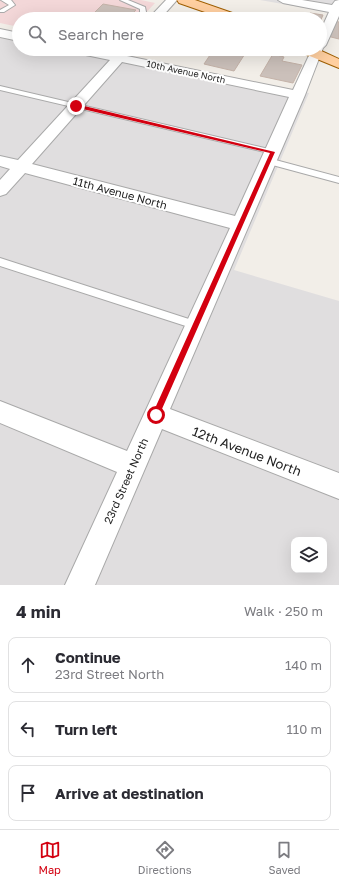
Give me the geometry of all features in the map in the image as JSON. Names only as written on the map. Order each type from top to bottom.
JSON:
[{"type":"main road","points":[[183,0],[217,12]]},
{"type":"main road","points":[[326,56],[339,64]]},
{"type":"street","points":[[161,12],[172,0]]},
{"type":"street","points":[[284,0],[338,7]]},
{"type":"street","name":"23rd Street North","points":[[327,27],[338,7]]},
{"type":"street","points":[[0,34],[12,36]]},
{"type":"street","points":[[0,190],[121,56]]},
{"type":"street","name":"10th Avenue North","points":[[132,56],[298,95]]},
{"type":"street","name":"23rd Street North","points":[[80,585],[298,95],[312,56]]},
{"type":"street","name":"11th Avenue North","points":[[0,161],[240,224]]},
{"type":"street","points":[[0,412],[133,466]]},
{"type":"street","name":"12th Avenue North","points":[[156,415],[339,486]]},
{"type":"lane","points":[[1,10],[12,5],[9,1],[4,0]]},
{"type":"lane","points":[[123,0],[143,8],[143,12]]},
{"type":"lane","points":[[0,88],[76,106],[270,157],[339,180]]},
{"type":"lane","points":[[0,262],[195,325]]},
{"type":"shaded area","points":[[0,0],[141,0],[155,3],[147,12],[12,12],[12,26],[0,23]]},
{"type":"shaded area","points":[[260,0],[339,0],[339,14]]},
{"type":"shaded area","points":[[0,29],[12,32],[12,56],[131,56],[309,93],[234,270],[339,301],[339,585],[0,585]]},
{"type":"building","points":[[103,4],[136,10],[134,12],[95,12]]},
{"type":"building","points":[[334,21],[339,22],[339,39],[327,36]]},
{"type":"building","points":[[209,56],[244,56],[234,71],[204,64]]},
{"type":"building","points":[[272,56],[284,57],[282,61],[302,65],[293,83],[260,76]]},
{"type":"route","points":[[76,106],[272,152],[156,415]]}]
